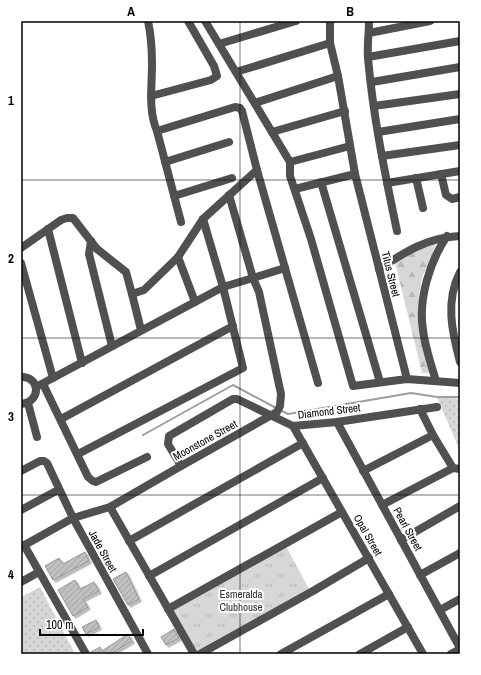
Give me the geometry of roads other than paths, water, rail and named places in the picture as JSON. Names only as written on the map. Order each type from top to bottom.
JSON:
[{"type":"street","points":[[148,21],[152,64],[151,96],[153,121],[166,162],[181,222]]},
{"type":"street","points":[[151,96],[197,84],[217,76],[214,66],[188,21]]},
{"type":"street","points":[[205,21],[290,162],[290,176],[311,239],[353,386],[407,379],[460,383]]},
{"type":"street","points":[[219,44],[296,21]]},
{"type":"street","name":"Titus Street","points":[[330,21],[330,43],[338,76],[355,174],[407,379]]},
{"type":"street","points":[[369,21],[368,57],[374,106],[397,231]]},
{"type":"street","points":[[369,32],[430,21]]},
{"type":"street","points":[[368,57],[460,41]]},
{"type":"street","points":[[236,72],[330,43]]},
{"type":"street","points":[[372,82],[460,67]]},
{"type":"street","points":[[255,103],[338,76]]},
{"type":"street","points":[[374,106],[460,94]]},
{"type":"street","points":[[157,131],[235,107],[240,108],[242,111],[257,170],[318,382]]},
{"type":"street","points":[[272,132],[344,110]]},
{"type":"street","points":[[378,132],[460,119]]},
{"type":"street","points":[[166,162],[229,142]]},
{"type":"street","points":[[382,156],[460,145]]},
{"type":"street","points":[[290,162],[350,146]]},
{"type":"street","points":[[132,294],[144,290],[178,257],[203,219],[257,170]]},
{"type":"street","points":[[387,183],[460,171]]},
{"type":"street","points":[[295,189],[355,174]]},
{"type":"street","points":[[441,174],[446,195],[452,199],[460,197]]},
{"type":"street","points":[[174,196],[232,178]]},
{"type":"street","points":[[416,178],[423,208]]},
{"type":"street","points":[[321,182],[380,382]]},
{"type":"street","points":[[229,195],[253,278],[259,292],[281,394],[280,406],[277,412],[271,416]]},
{"type":"street","points":[[21,248],[61,220],[73,218],[97,249],[126,272],[141,330]]},
{"type":"street","points":[[78,454],[243,368],[223,287],[203,219]]},
{"type":"street","points":[[48,229],[82,362]]},
{"type":"street","points":[[436,381],[422,329],[422,310],[425,289],[433,262],[447,236]]},
{"type":"street","points":[[379,269],[412,248],[435,239],[447,236],[460,236]]},
{"type":"street","points":[[91,242],[89,254],[112,346]]},
{"type":"street","points":[[178,257],[195,302]]},
{"type":"street","points":[[21,263],[53,378]]},
{"type":"street","points":[[37,437],[24,404],[33,400],[40,386],[223,287],[285,268]]},
{"type":"street","points":[[460,272],[454,285],[451,310],[452,333],[460,362]]},
{"type":"street","points":[[61,420],[232,326]]},
{"type":"street","points":[[21,377],[32,380],[40,386],[61,420],[88,477],[93,482],[96,482],[147,457]]},
{"type":"street","name":"Diamond Street","points":[[181,466],[168,444],[169,436],[230,401],[237,399],[293,426],[337,422],[438,407]]},
{"type":"street","points":[[382,504],[456,468],[433,435],[420,409]]},
{"type":"street","name":"Moonstone Street","points":[[23,546],[72,518],[110,507],[271,416]]},
{"type":"street","name":"Pearl Street","points":[[337,422],[460,648]]},
{"type":"street","name":"Opal Street","points":[[293,426],[423,654]]},
{"type":"street","points":[[364,471],[433,435]]},
{"type":"street","points":[[129,541],[303,443]]},
{"type":"street","name":"Jade Street","points":[[21,471],[40,461],[47,463],[72,518],[148,654]]},
{"type":"street","points":[[149,576],[323,478]]},
{"type":"street","points":[[21,510],[58,490]]},
{"type":"street","points":[[401,540],[460,506]]},
{"type":"street","points":[[110,507],[194,654]]},
{"type":"street","points":[[168,610],[342,512]]},
{"type":"street","points":[[23,546],[86,654]]},
{"type":"street","points":[[420,575],[460,554]]},
{"type":"street","points":[[200,654],[369,558]]},
{"type":"street","points":[[21,582],[39,572]]},
{"type":"street","points":[[280,654],[389,594]]},
{"type":"street","points":[[440,610],[460,599]]},
{"type":"street","points":[[360,654],[408,627]]},
{"type":"street","points":[[451,654],[460,648]]},
{"type":"waterway","points":[[143,435],[233,385],[276,408]]},
{"type":"waterway","points":[[280,410],[288,414],[411,393],[437,397],[460,397]]},
{"type":"park label","name":"Esmeralda Clubhouse","points":[[241,600]]}]
